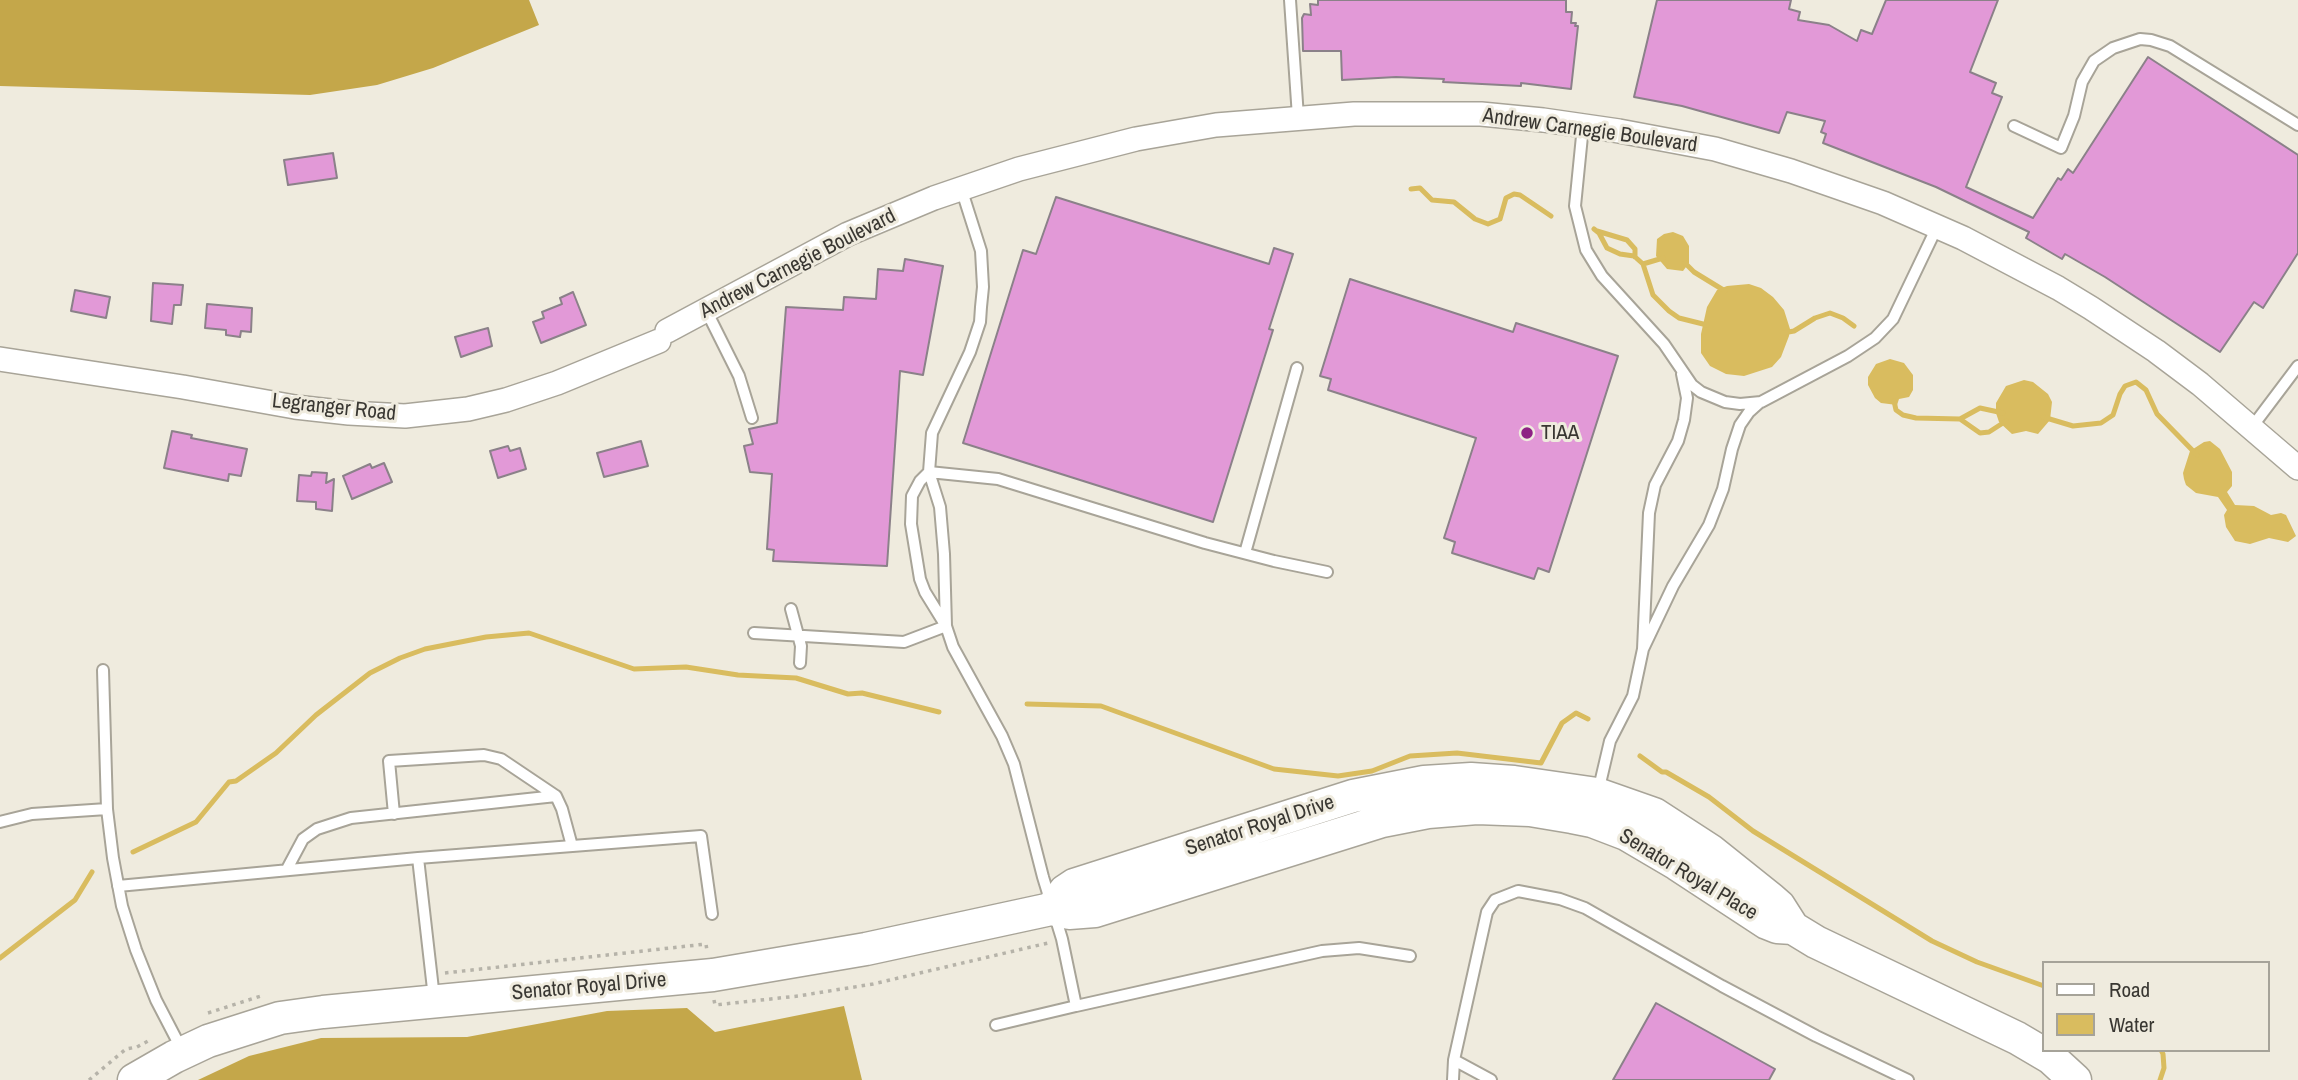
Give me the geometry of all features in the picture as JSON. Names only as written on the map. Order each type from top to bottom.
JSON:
[{"type":"street","name":"Andrew Carnegie Boulevard","points":[[663,336],[848,234],[961,188],[1019,169],[1136,139],[1182,130],[1298,117],[1445,113],[1535,119],[1684,143],[1746,157],[1846,189],[1937,227],[2034,275],[2091,308],[2156,351],[2252,427],[2298,468]]},
{"type":"street","name":"Legranger Road","points":[[0,359],[325,411],[405,415],[468,409],[534,392],[614,361],[663,336]]},
{"type":"street","name":"Senator Royal Drive","points":[[1051,909],[1065,891],[1074,885],[1353,796],[1424,782],[1483,779]]},
{"type":"street","name":"Senator Royal Place","points":[[1483,779],[1594,807],[1626,834],[1768,923],[1777,927],[1793,928],[1816,942],[2042,1052]]},
{"type":"street","name":"Senator Royal Place","points":[[1458,809],[1594,807]]},
{"type":"street","name":"Senator Royal Drive","points":[[134,1080],[170,1044],[226,1034],[280,1018],[323,1012],[439,987],[678,979],[783,965],[1051,909],[1069,913],[1095,911],[1357,828],[1402,816],[1458,809]]},
{"type":"street","name":"Senator Royal Place","points":[[2042,1052],[2062,1066],[2074,1080]]},
{"type":"lane","points":[[1290,0],[1298,117]]},
{"type":"lane","points":[[2014,126],[2061,148],[2074,116],[2082,82],[2094,61],[2113,48],[2140,39],[2169,46],[2298,125]]},
{"type":"lane","points":[[1583,126],[1575,206],[1586,250],[1602,276],[1664,344],[1692,385],[1707,395],[1740,404],[1761,402]]},
{"type":"lane","points":[[946,626],[941,518],[937,493],[929,472],[932,433],[970,352],[980,322],[983,287],[981,251],[961,188]]},
{"type":"lane","points":[[1643,649],[1673,586],[1709,525],[1723,489],[1735,438],[1749,412],[1761,402],[1857,351],[1882,332],[1894,318],[1937,227]]},
{"type":"lane","points":[[706,310],[739,376],[752,418]]},
{"type":"lane","points":[[1594,807],[1609,741],[1633,696],[1643,649],[1647,527],[1651,500],[1682,430],[1687,406],[1685,383],[1679,365]]},
{"type":"lane","points":[[2252,427],[2298,366]]},
{"type":"lane","points":[[1245,554],[1297,369]]},
{"type":"lane","points":[[929,472],[998,479],[1245,554],[1327,572]]},
{"type":"lane","points":[[929,472],[920,481],[912,496],[911,524],[920,579],[946,626],[966,672],[1010,751],[1051,909],[1062,939],[1076,1006]]},
{"type":"lane","points":[[791,609],[798,636],[800,663]]},
{"type":"lane","points":[[754,633],[904,642],[946,626]]},
{"type":"lane","points":[[103,670],[107,809],[118,886],[136,950],[170,1044]]},
{"type":"lane","points":[[394,814],[388,761],[484,755],[500,759],[556,796],[572,846]]},
{"type":"lane","points":[[287,869],[303,839],[317,829],[351,818],[556,796]]},
{"type":"lane","points":[[0,822],[33,814],[107,809]]},
{"type":"lane","points":[[118,886],[287,869],[701,836],[712,915]]},
{"type":"lane","points":[[418,858],[439,987]]},
{"type":"lane","points":[[1453,1080],[1454,1060],[1487,912],[1495,900],[1518,891],[1560,899],[1585,908],[1884,1075],[1908,1080]]},
{"type":"lane","points":[[996,1025],[1322,951],[1359,948],[1410,956]]},
{"type":"lane","points":[[1454,1060],[1491,1080]]},
{"type":"path","points":[[439,987],[706,944]]},
{"type":"path","points":[[715,1005],[873,984],[1045,944]]},
{"type":"path","points":[[89,1080],[126,1049],[170,1044]]},
{"type":"shaded area","points":[[0,0],[529,0],[539,25],[433,68],[377,85],[310,95],[0,86]]},
{"type":"shaded area","points":[[844,1006],[862,1080],[198,1080],[249,1056],[321,1038],[467,1037],[607,1011],[687,1008],[715,1032]]},
{"type":"water","points":[[1673,232],[1683,236],[1689,246],[1689,263],[1683,271],[1667,269],[1656,256],[1657,239]]},
{"type":"water","points":[[1749,284],[1761,288],[1784,310],[1790,329],[1789,336],[1781,357],[1772,367],[1744,376],[1726,374],[1710,366],[1701,353],[1701,334],[1707,307],[1717,290]]},
{"type":"water","points":[[1890,359],[1904,363],[1913,375],[1913,390],[1909,397],[1899,399],[1897,405],[1881,403],[1868,385],[1868,377],[1876,364]]},
{"type":"water","points":[[2024,380],[2033,382],[2048,394],[2052,402],[2050,420],[2038,434],[2026,431],[2012,434],[1999,422],[1996,413],[1996,403],[2006,386]]},
{"type":"water","points":[[2210,441],[2220,449],[2232,472],[2232,486],[2227,492],[2235,505],[2254,506],[2271,515],[2286,515],[2296,536],[2288,542],[2269,538],[2250,544],[2235,541],[2226,527],[2224,515],[2227,510],[2218,497],[2196,493],[2186,485],[2184,479],[2183,473],[2190,451]]},
{"type":"building","points":[[1318,0],[1566,0],[1566,12],[1572,12],[1571,23],[1578,26],[1571,89],[1521,83],[1521,86],[1396,77],[1342,80],[1341,51],[1303,51],[1302,18],[1304,14],[1311,15],[1310,4],[1318,5]]},
{"type":"building","points":[[1657,0],[1791,0],[1789,9],[1800,12],[1798,20],[1829,25],[1857,41],[1861,30],[1872,34],[1886,0],[1998,0],[1970,72],[1996,83],[1992,93],[2002,97],[1966,187],[2033,218],[2058,178],[2061,180],[2068,169],[2073,173],[2148,57],[2298,155],[2298,253],[2263,308],[2254,302],[2220,352],[2105,277],[2065,254],[2062,259],[2026,238],[2029,232],[1936,187],[1823,143],[1826,134],[1821,132],[1825,121],[1787,112],[1779,133],[1682,106],[1634,97]]},
{"type":"building","points":[[333,153],[337,178],[288,185],[284,160]]},
{"type":"building","points":[[1056,197],[1269,264],[1274,248],[1293,254],[1269,329],[1273,330],[1213,522],[963,443],[1023,250],[1036,254]]},
{"type":"building","points":[[905,259],[943,266],[923,375],[900,371],[887,566],[773,561],[774,550],[767,549],[772,474],[750,472],[744,446],[753,444],[749,429],[777,423],[786,307],[843,310],[844,297],[876,299],[878,269],[903,271]]},
{"type":"building","name":"TIAA","points":[[1350,279],[1513,332],[1516,323],[1618,356],[1549,572],[1538,568],[1534,579],[1452,553],[1455,542],[1444,538],[1476,438],[1328,390],[1331,379],[1320,376]]},
{"type":"building","points":[[153,283],[183,285],[181,305],[174,305],[172,324],[151,321]]},
{"type":"building","points":[[75,290],[110,297],[106,318],[71,311]]},
{"type":"building","points":[[573,292],[586,325],[541,343],[533,322],[544,318],[542,312],[562,304],[560,298]]},
{"type":"building","points":[[207,304],[252,308],[251,332],[241,331],[240,337],[226,335],[226,330],[205,328]]},
{"type":"building","points":[[488,328],[492,346],[461,357],[455,337]]},
{"type":"building","points":[[172,431],[192,435],[191,438],[247,449],[241,476],[229,474],[228,481],[164,468]]},
{"type":"building","points":[[641,441],[648,466],[604,477],[597,453]]},
{"type":"building","points":[[508,446],[510,451],[520,448],[526,469],[498,478],[490,451]]},
{"type":"building","points":[[384,463],[392,482],[352,499],[343,476],[370,464],[372,468]]},
{"type":"building","points":[[312,472],[327,473],[326,483],[334,479],[332,511],[316,509],[316,502],[297,501],[299,475],[311,476]]},
{"type":"building","points":[[1656,1003],[1775,1069],[1769,1080],[1613,1080]]},
{"type":"waterway","points":[[1411,189],[1420,188],[1432,200],[1454,202],[1475,219],[1488,224],[1500,219],[1506,198],[1514,194],[1520,195],[1551,216]]},
{"type":"waterway","points":[[1594,229],[1607,248],[1634,256],[1643,264],[1653,295],[1669,311],[1679,318],[1707,325]]},
{"type":"waterway","points":[[1597,231],[1627,240],[1635,249],[1635,257]]},
{"type":"waterway","points":[[1643,264],[1663,258]]},
{"type":"waterway","points":[[1685,263],[1694,272],[1725,291]]},
{"type":"waterway","points":[[1783,333],[1794,331],[1815,318],[1830,313],[1854,326]]},
{"type":"waterway","points":[[2043,417],[2073,426],[2101,423],[2113,415],[2125,386],[2136,382],[2146,390],[2157,414],[2197,455]]},
{"type":"waterway","points":[[1894,401],[1896,410],[1903,415],[1960,419],[1980,433],[1989,432],[2006,421]]},
{"type":"waterway","points":[[1960,419],[1980,408],[2003,413]]},
{"type":"waterway","points":[[133,852],[196,822],[229,782],[236,781],[276,753],[316,715],[370,673],[425,649],[486,637],[529,633],[634,669],[686,667],[738,675],[796,678],[848,694],[862,693],[939,712]]},
{"type":"waterway","points":[[1027,704],[1101,706],[1274,769],[1338,776],[1372,771],[1410,756],[1457,753],[1541,763],[1562,723],[1576,713],[1588,719]]},
{"type":"waterway","points":[[1640,756],[1662,772],[1709,797],[1753,831],[1932,941],[1977,962],[2042,985]]},
{"type":"waterway","points":[[0,958],[75,900],[92,872]]},
{"type":"waterway","points":[[2160,1080],[2164,1068],[2162,1052]]},
{"type":"place","name":"TIAA","points":[[1527,433]]}]
